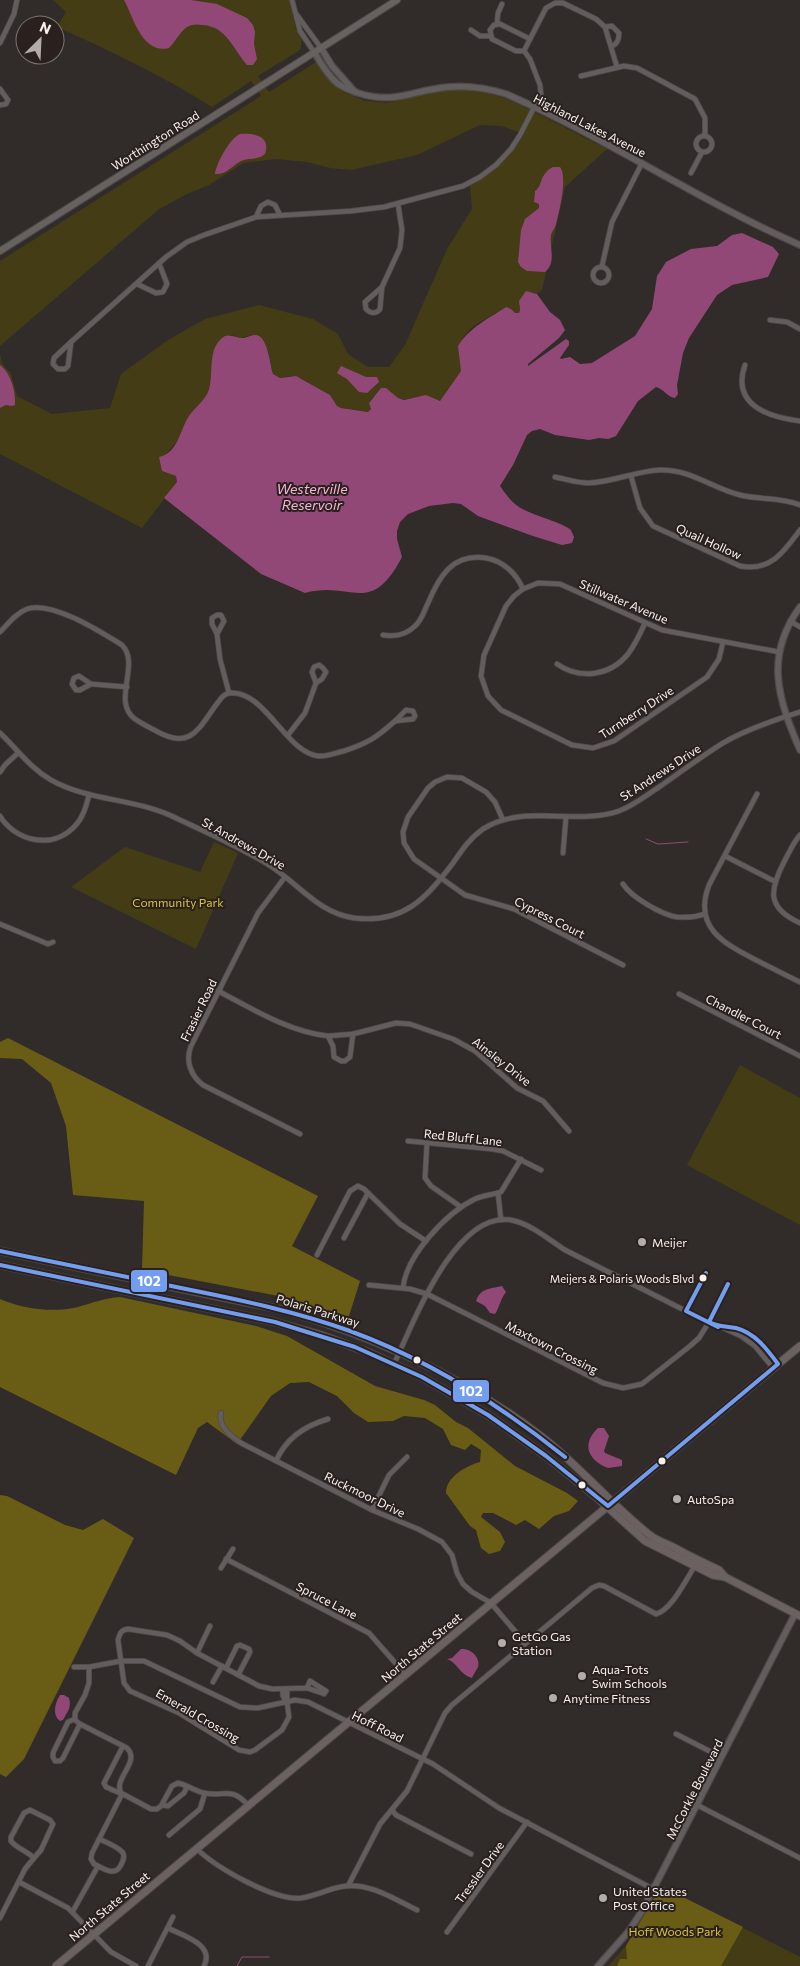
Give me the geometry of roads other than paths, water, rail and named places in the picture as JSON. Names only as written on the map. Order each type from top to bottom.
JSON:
[{"type":"main road","name":"Worthington Road","points":[[0,251],[396,0]]},
{"type":"main road","name":"Polaris Parkway","points":[[0,1251],[283,1310],[353,1332],[445,1374],[485,1397],[530,1428],[576,1466],[610,1504]]},
{"type":"main road","name":"Polaris Parkway","points":[[0,1265],[275,1322],[338,1341],[394,1364],[450,1392],[504,1426],[610,1504]]},
{"type":"main road","name":"North State Street","points":[[56,1966],[346,1722],[800,1346]]},
{"type":"main road","points":[[610,1504],[645,1541],[668,1554],[698,1564]]},
{"type":"main road","points":[[610,1504],[653,1537],[713,1575],[725,1577],[798,1615]]},
{"type":"street","points":[[0,43],[11,22],[17,0]]},
{"type":"street","name":"Highland Lakes Avenue","points":[[292,0],[300,31],[336,82],[345,89],[384,99],[437,88],[473,87],[506,94],[800,245]]},
{"type":"street","points":[[524,51],[544,10],[555,3],[568,5],[596,19],[605,27],[617,67]]},
{"type":"street","points":[[490,36],[490,30],[497,24],[498,13],[502,4]]},
{"type":"street","points":[[297,16],[332,66],[356,92]]},
{"type":"street","points":[[497,24],[530,39]]},
{"type":"street","points":[[605,27],[612,26],[619,33],[618,41],[612,46]]},
{"type":"street","points":[[471,30],[480,36],[490,36],[492,39],[516,51],[524,51]]},
{"type":"street","points":[[71,342],[68,366],[64,369],[58,369],[53,364],[54,358],[71,342],[159,264],[187,242],[256,217],[351,211],[398,204],[463,186],[480,177],[496,165],[511,149],[541,94],[540,85],[530,59],[524,51]]},
{"type":"street","points":[[581,76],[617,67],[632,66],[695,99],[705,118],[705,136]]},
{"type":"street","points":[[0,89],[8,100],[6,104],[0,105]]},
{"type":"street","points":[[705,136],[710,139],[712,144],[708,151],[702,152],[696,147],[695,142],[698,137],[705,136]]},
{"type":"street","points":[[691,173],[702,152]]},
{"type":"street","points":[[602,266],[612,222],[642,163]]},
{"type":"street","points":[[256,217],[261,206],[268,202],[275,205],[280,215]]},
{"type":"street","points":[[382,287],[380,309],[375,313],[368,311],[365,302],[382,287],[396,260],[402,239],[402,222],[398,204]]},
{"type":"street","points":[[137,284],[156,293],[164,292],[167,284],[159,264]]},
{"type":"street","points":[[770,320],[787,322],[800,329]]},
{"type":"street","points":[[745,365],[741,384],[744,395],[750,403],[764,412],[800,421]]},
{"type":"street","points":[[555,477],[588,483],[652,471],[676,471],[691,475],[738,495],[780,500],[800,505]]},
{"type":"street","name":"Quail Hollow","points":[[632,476],[640,508],[650,523],[660,530],[740,566],[754,567],[770,563],[786,549],[800,530]]},
{"type":"street","points":[[383,635],[400,635],[414,628],[421,618],[441,576],[452,565],[466,559],[482,558],[500,563],[514,575],[523,588]]},
{"type":"street","name":"Stillwater Avenue","points":[[523,588],[538,583],[560,584],[645,623],[667,631],[778,652]]},
{"type":"street","name":"Turnberry Drive","points":[[523,588],[506,606],[484,655],[481,673],[484,689],[490,699],[501,710],[578,747],[597,748],[614,741],[700,683],[716,666],[723,642]]},
{"type":"street","points":[[0,632],[18,614],[26,609],[46,607],[62,612],[110,637],[125,648],[129,659],[126,704],[132,716],[168,737],[177,739],[187,738],[194,734],[223,696],[228,693],[238,694],[250,699],[302,749],[310,754],[319,756],[329,755],[373,740],[395,721]]},
{"type":"street","points":[[800,608],[790,621],[778,652],[778,687],[786,716],[800,750]]},
{"type":"street","points":[[790,621],[800,627]]},
{"type":"street","points":[[557,664],[567,670],[584,674],[594,674],[608,670],[627,656],[645,623]]},
{"type":"street","points":[[218,634],[220,659],[228,693]]},
{"type":"street","points":[[288,735],[305,713],[316,683]]},
{"type":"street","points":[[91,684],[126,687]]},
{"type":"street","name":"St Andrews Drive","points":[[0,733],[32,767],[50,780],[89,795],[147,806],[168,814],[262,861],[328,910],[351,917],[366,919],[388,916],[408,908],[430,893],[469,841],[483,829],[503,820],[523,816],[593,817],[623,809],[726,742],[751,729],[800,712]]},
{"type":"street","points":[[0,772],[18,752]]},
{"type":"street","name":"Cypress Court","points":[[503,820],[493,799],[486,792],[468,780],[450,777],[433,784],[406,820],[403,838],[410,854],[465,895],[514,909],[623,965]]},
{"type":"street","points":[[757,794],[708,889],[705,901],[706,914],[714,932],[729,946],[800,982]]},
{"type":"street","points":[[0,816],[8,826],[23,837],[39,840],[53,839],[65,834],[78,822],[89,795]]},
{"type":"street","points":[[563,853],[566,818]]},
{"type":"street","points":[[800,835],[774,881],[774,898],[780,910],[791,919],[800,923]]},
{"type":"street","points":[[725,856],[774,881]]},
{"type":"street","name":"Frasier Road","points":[[285,877],[258,913],[189,1051],[188,1062],[192,1073],[199,1082],[208,1088],[300,1134]]},
{"type":"street","points":[[623,884],[632,895],[670,915],[687,917],[706,914]]},
{"type":"street","points":[[0,924],[48,944],[53,942]]},
{"type":"street","name":"Ainsley Drive","points":[[218,991],[291,1028],[306,1033],[328,1036],[353,1034],[382,1026],[403,1024],[453,1039],[475,1051],[517,1088],[544,1101],[569,1131]]},
{"type":"street","name":"Chandler Court","points":[[679,994],[800,1056]]},
{"type":"street","points":[[328,1036],[333,1046],[334,1057],[342,1062],[350,1057],[353,1034]]},
{"type":"street","name":"Red Bluff Lane","points":[[408,1142],[503,1151],[541,1170]]},
{"type":"street","points":[[427,1143],[425,1178],[431,1186],[461,1207]]},
{"type":"street","points":[[403,1288],[404,1277],[426,1241],[461,1207],[504,1189],[521,1159]]},
{"type":"street","points":[[317,1255],[350,1191],[358,1186],[368,1193],[400,1224],[426,1241]]},
{"type":"street","points":[[344,1238],[368,1193]]},
{"type":"street","points":[[498,1193],[501,1220]]},
{"type":"street","points":[[394,1364],[442,1267],[462,1243],[480,1227],[501,1220],[512,1220],[549,1238],[565,1250],[720,1328],[734,1328],[754,1337],[776,1366]]},
{"type":"street","name":"Maxtown Crossing","points":[[370,1285],[403,1288],[427,1294],[603,1383],[623,1388],[642,1384],[654,1376],[697,1340],[709,1322]]},
{"type":"street","name":"Ruckmoor Drive","points":[[221,1413],[221,1422],[233,1438],[372,1510],[418,1529],[442,1542],[452,1555],[462,1584],[491,1603],[525,1643]]},
{"type":"street","points":[[276,1461],[283,1446],[290,1438],[328,1419]]},
{"type":"street","points":[[372,1510],[389,1475],[407,1457]]},
{"type":"street","points":[[221,1568],[232,1550]]},
{"type":"street","name":"Spruce Lane","points":[[226,1559],[369,1632],[405,1674]]},
{"type":"street","points":[[348,1886],[380,1824],[407,1791],[446,1713],[452,1705],[592,1588],[600,1585],[611,1589],[656,1614],[662,1612],[669,1605],[698,1564]]},
{"type":"street","name":"McCorkle Boulevard","points":[[598,1966],[629,1931],[654,1889],[721,1757],[798,1615]]},
{"type":"street","points":[[197,1654],[210,1626]]},
{"type":"street","points":[[121,1661],[118,1640],[123,1629],[167,1635],[180,1641],[197,1654],[259,1686],[272,1689],[307,1688]]},
{"type":"street","points":[[213,1682],[240,1644],[249,1649],[250,1652],[238,1675]]},
{"type":"street","name":"Hoff Road","points":[[74,1667],[89,1667],[121,1661],[144,1661],[240,1708],[258,1708],[296,1700],[308,1702],[423,1759],[486,1800],[654,1889]]},
{"type":"street","name":"Emerald Crossing","points":[[121,1661],[124,1683],[130,1691],[179,1714],[245,1752],[255,1750],[282,1730],[289,1717],[287,1702]]},
{"type":"street","points":[[89,1667],[88,1683],[75,1713],[75,1719],[80,1724],[130,1750],[132,1756],[119,1784],[119,1791],[122,1794]]},
{"type":"street","points":[[284,1689],[282,1692],[283,1698],[287,1702]]},
{"type":"street","points":[[75,1719],[68,1722],[53,1753],[52,1757],[56,1761],[60,1761],[63,1758],[80,1724]]},
{"type":"street","points":[[676,1734],[721,1757]]},
{"type":"street","points":[[123,1746],[104,1783],[106,1787],[151,1809],[157,1809],[162,1805],[172,1786],[178,1783],[205,1793],[232,1793],[239,1796],[248,1805]]},
{"type":"street","points":[[162,1805],[168,1806],[184,1793],[187,1786]]},
{"type":"street","points":[[169,1835],[200,1809],[205,1793]]},
{"type":"street","points":[[100,1839],[120,1850],[124,1858],[120,1868],[115,1871],[98,1866],[92,1861],[91,1856],[122,1794]]},
{"type":"street","points":[[697,1805],[800,1858]]},
{"type":"street","points":[[0,1918],[2,1910],[27,1866],[34,1858],[41,1850],[53,1824],[50,1820],[28,1810],[24,1813],[11,1841],[14,1845],[29,1852],[34,1858]]},
{"type":"street","points":[[392,1810],[396,1815],[471,1854]]},
{"type":"street","name":"Tressler Drive","points":[[447,1932],[527,1822]]},
{"type":"street","points":[[196,1848],[213,1863],[279,1896],[300,1898],[333,1887],[348,1886],[375,1890],[417,1910]]},
{"type":"street","points":[[73,1911],[98,1866]]},
{"type":"street","points":[[19,1882],[73,1911],[111,1952],[136,1966]]},
{"type":"street","points":[[148,1966],[173,1918]]},
{"type":"street","points":[[168,1928],[203,1948],[206,1955],[204,1966]]},
{"type":"water","points":[[124,0],[191,0],[217,4],[247,18],[253,25],[257,59],[253,65],[247,65],[224,34],[211,27],[201,25],[187,27],[169,48],[160,49],[152,46],[140,33]]},
{"type":"water","points":[[240,134],[256,135],[264,139],[266,143],[265,154],[241,161],[226,172],[215,174],[224,152],[236,136]]},
{"type":"water","points":[[553,167],[560,167],[563,186],[556,226],[551,235],[551,264],[545,272],[527,271],[518,262],[521,230],[525,219],[539,208],[539,204],[534,202],[535,191],[545,173]]},
{"type":"water","name":"Westerville Reservoir","points":[[742,233],[773,247],[779,254],[768,277],[732,285],[717,295],[689,338],[683,353],[677,385],[678,394],[675,398],[656,387],[638,401],[616,436],[608,439],[589,440],[555,435],[540,429],[532,431],[527,435],[513,465],[500,486],[519,507],[571,530],[574,537],[572,543],[562,545],[533,536],[478,516],[461,504],[429,506],[408,514],[400,522],[397,539],[402,557],[391,576],[380,587],[370,592],[359,593],[321,590],[305,593],[261,574],[164,498],[177,482],[176,476],[162,471],[159,457],[171,451],[175,446],[189,416],[208,393],[214,349],[217,343],[225,336],[244,338],[254,335],[259,336],[266,345],[273,374],[280,378],[296,376],[330,395],[337,406],[341,408],[368,412],[371,409],[369,403],[381,388],[386,388],[398,398],[404,400],[426,395],[440,401],[461,371],[458,346],[463,339],[480,324],[506,307],[515,313],[519,313],[519,301],[526,291],[537,294],[550,312],[560,320],[565,330],[559,338],[528,366],[566,339],[569,341],[569,345],[561,359],[570,357],[580,364],[592,363],[635,336],[652,309],[657,276],[666,262],[691,249],[717,246],[732,235]]},
{"type":"water","points":[[0,365],[10,378],[14,389],[15,405],[6,405],[0,408]]},
{"type":"water","points":[[341,366],[366,377],[377,377],[379,382],[367,393],[359,392],[347,379],[337,373]]},
{"type":"water","points":[[502,1286],[506,1292],[495,1314],[490,1313],[485,1306],[476,1301],[483,1291]]},
{"type":"water","points":[[598,1428],[604,1428],[609,1436],[605,1453],[622,1460],[622,1466],[608,1468],[601,1465],[592,1456],[588,1446]]},
{"type":"water","points":[[461,1649],[472,1652],[477,1657],[479,1664],[472,1678],[447,1659],[452,1658]]},
{"type":"water","points":[[60,1695],[69,1698],[70,1705],[63,1720],[60,1721],[56,1716],[55,1709]]},
{"type":"waterway","points":[[646,839],[658,844],[688,842]]},
{"type":"waterway","points":[[237,1966],[242,1957],[269,1957]]},
{"type":"place","name":"Meijer","points":[[642,1242]]},
{"type":"place","name":"Meijers & Polaris Woods Blvd","points":[[703,1278]]},
{"type":"place","name":"AutoSpa","points":[[677,1499]]},
{"type":"place","name":"GetGo Gas Station","points":[[502,1643]]},
{"type":"place","name":"Aqua-Tots Swim Schools","points":[[582,1676]]},
{"type":"place","name":"Anytime Fitness","points":[[553,1698]]},
{"type":"place","name":"United States Post Office","points":[[603,1898]]},
{"type":"park label","name":"Community Park","points":[[178,902]]},
{"type":"park label","name":"Hoff Woods Park","points":[[675,1931]]}]
